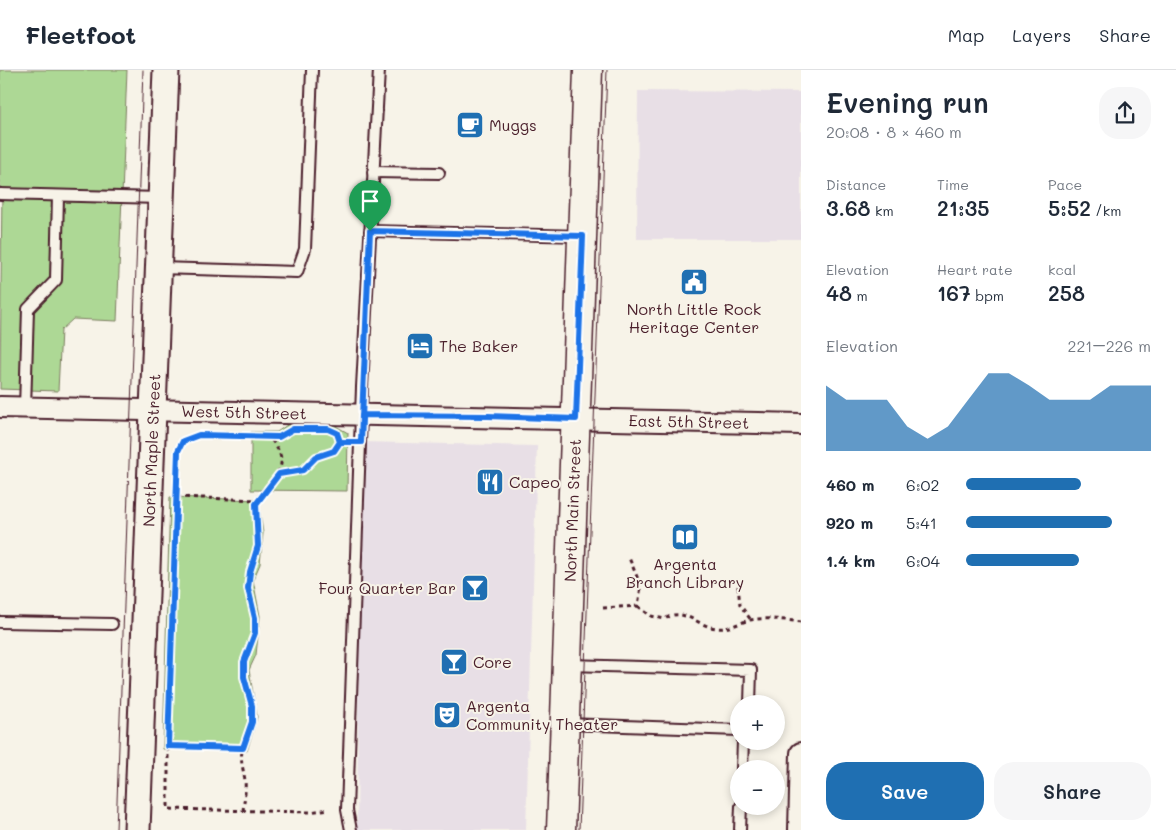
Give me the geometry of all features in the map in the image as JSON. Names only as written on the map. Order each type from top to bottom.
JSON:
[{"type":"main road","name":"North Main Street","points":[[560,830],[588,70]]},
{"type":"street","name":"North Maple Street","points":[[137,830],[166,70]]},
{"type":"street","name":"West 5th Street","points":[[0,407],[576,419]]},
{"type":"street","name":"East 5th Street","points":[[576,419],[801,424]]},
{"type":"street","points":[[799,830],[801,753]]},
{"type":"lane","points":[[158,268],[296,272],[305,249],[312,70]]},
{"type":"lane","points":[[351,830],[347,810],[362,415],[375,132],[378,122],[379,70]]},
{"type":"lane","points":[[373,172],[439,173]]},
{"type":"lane","points":[[0,194],[161,198]]},
{"type":"lane","points":[[25,408],[28,309],[56,280],[58,196]]},
{"type":"lane","points":[[370,231],[583,236]]},
{"type":"lane","points":[[0,622],[112,624]]},
{"type":"lane","points":[[567,664],[751,670],[750,695]]},
{"type":"lane","points":[[565,724],[730,730]]},
{"type":"lane","points":[[740,830],[741,815]]},
{"type":"path","points":[[178,451],[183,441],[199,435]]},
{"type":"path","points":[[259,436],[279,437]]},
{"type":"path","points":[[244,811],[245,781],[241,767],[243,748],[252,722],[252,706],[244,677],[244,662],[255,633],[255,618],[248,588],[250,572],[258,546],[259,533],[255,513],[258,500],[279,474],[282,464],[280,454],[269,437]]},
{"type":"path","points":[[279,474],[303,470],[316,457],[334,451],[340,442],[339,437]]},
{"type":"path","points":[[340,442],[361,442]]},
{"type":"path","points":[[176,507],[177,488]]},
{"type":"path","points":[[176,498],[258,500]]},
{"type":"path","points":[[629,558],[641,586],[638,606]]},
{"type":"path","points":[[738,586],[740,605],[751,620]]},
{"type":"path","points":[[603,608],[638,606],[657,618],[665,619],[671,614],[682,614],[707,626],[720,629],[751,620],[801,622]]},
{"type":"path","points":[[169,732],[168,809],[310,812],[325,809],[347,810]]},
{"type":"path","points":[[168,746],[243,748]]},
{"type":"shaded area","points":[[638,91],[801,92],[801,239],[637,239]]},
{"type":"shaded area","points":[[361,442],[537,446],[526,830],[357,830]]},
{"type":"green space","points":[[0,70],[127,70],[117,321],[73,319],[61,330],[58,391],[0,389],[2,187],[0,187]]},
{"type":"green space","points":[[290,423],[334,425],[348,433],[347,491],[251,490],[251,432],[277,432]]},
{"type":"green space","points":[[170,497],[258,500],[263,533],[260,564],[253,580],[260,616],[256,655],[249,670],[257,717],[247,751],[163,749]]},
{"type":"tram line","points":[[116,830],[143,70]]},
{"type":"tram line","points":[[579,830],[607,70]]},
{"type":"place","name":"Muggs","points":[[470,125]]},
{"type":"place","name":"North Little Rock Heritage Center","points":[[694,282]]},
{"type":"place","name":"The Baker","points":[[420,346]]},
{"type":"place","name":"Capeo","points":[[490,482]]},
{"type":"place","name":"Argenta Branch Library","points":[[685,537]]},
{"type":"place","name":"Four Quarter Bar","points":[[475,588]]},
{"type":"place","name":"Core","points":[[454,662]]},
{"type":"place","name":"Argenta Community Theater","points":[[447,715]]},
{"type":"route","points":[[370,231],[362,388],[361,442],[340,442],[334,451],[316,457],[303,470],[279,474],[266,488],[256,504],[255,513],[259,533],[258,546],[250,572],[248,588],[255,618],[255,633],[244,662],[244,677],[252,706],[252,722],[248,737],[243,748],[168,746],[178,451],[183,441],[199,435],[279,437],[293,429],[328,429],[337,433],[340,442],[361,442],[362,415],[576,419],[583,236],[370,231]]}]
